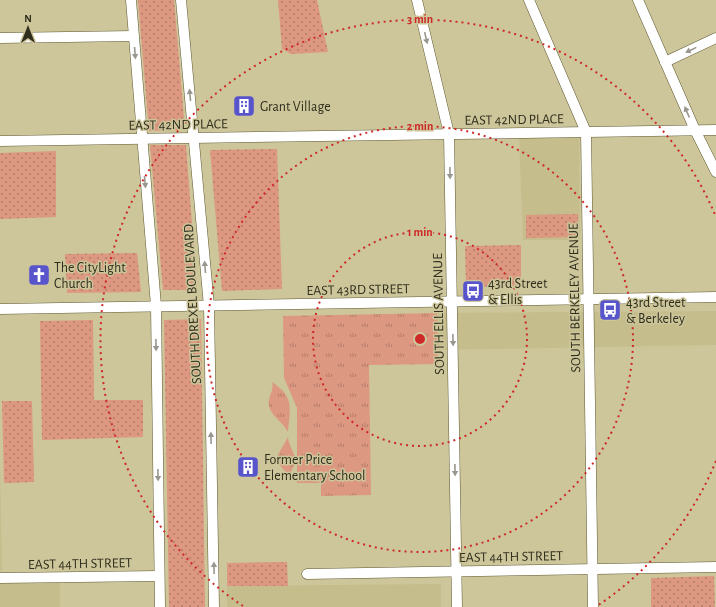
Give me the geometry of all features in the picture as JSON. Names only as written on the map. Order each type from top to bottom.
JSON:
[{"type":"street","points":[[131,0],[141,138],[156,306],[160,607]]},
{"type":"street","name":"SOUTH DREXEL BOULEVARD","points":[[181,0],[209,306],[214,607]]},
{"type":"street","name":"SOUTH ELLIS AVENUE","points":[[417,0],[449,134],[457,607]]},
{"type":"street","name":"SOUTH BERKELEY AVENUE","points":[[529,0],[586,132],[593,607]]},
{"type":"street","points":[[638,0],[695,130],[716,172]]},
{"type":"street","points":[[0,38],[134,36]]},
{"type":"street","points":[[665,62],[716,38]]},
{"type":"street","name":"EAST 42ND PLACE","points":[[0,141],[716,130]]},
{"type":"street","name":"EAST 43RD STREET","points":[[0,309],[716,296]]},
{"type":"street","name":"EAST 44TH STREET","points":[[307,574],[716,567]]},
{"type":"street","name":"EAST 44TH STREET","points":[[0,578],[159,576]]},
{"type":"shaded area","points":[[519,137],[579,137],[580,240],[523,240]]},
{"type":"shaded area","points":[[716,311],[716,345],[438,350],[437,313]]},
{"type":"shaded area","points":[[0,462],[2,571],[0,571]]},
{"type":"shaded area","points":[[0,583],[60,583],[60,607],[0,607]]},
{"type":"shaded area","points":[[441,584],[441,607],[227,607],[227,586]]},
{"type":"green space","points":[[138,0],[174,0],[185,130],[149,131]]},
{"type":"green space","points":[[278,0],[317,0],[328,52],[291,54],[282,49]]},
{"type":"green space","points":[[150,145],[186,145],[197,290],[163,290]]},
{"type":"green space","points":[[277,149],[282,289],[222,291],[210,150]]},
{"type":"green space","points":[[56,151],[56,217],[0,219],[0,153]]},
{"type":"green space","points":[[578,214],[578,237],[526,238],[526,215]]},
{"type":"green space","points":[[521,245],[521,286],[466,287],[465,246]]},
{"type":"green space","points":[[137,253],[141,292],[67,293],[65,254]]},
{"type":"green space","points":[[437,313],[438,364],[369,365],[371,495],[321,496],[321,483],[297,483],[297,408],[284,378],[283,316]]},
{"type":"green space","points":[[201,319],[205,607],[169,607],[164,320]]},
{"type":"green space","points":[[93,320],[94,400],[143,400],[143,437],[42,440],[40,321]]},
{"type":"green space","points":[[272,382],[282,390],[288,400],[290,410],[288,432],[270,410],[269,400],[273,388]]},
{"type":"green space","points":[[2,401],[32,401],[34,482],[4,483]]},
{"type":"green space","points":[[288,437],[295,459],[295,463],[289,475],[279,464],[278,460],[279,453]]},
{"type":"green space","points":[[287,562],[288,586],[227,586],[227,563]]},
{"type":"green space","points":[[714,576],[715,607],[651,607],[651,578]]},
{"type":"place","name":"Grant Village","points":[[244,106]]},
{"type":"place","name":"The CityLight Church","points":[[39,275]]},
{"type":"place","name":"43rd Street & Ellis","points":[[473,291]]},
{"type":"place","name":"43rd Street & Berkeley","points":[[610,310]]},
{"type":"place","name":"Former Price Elementary School","points":[[248,467]]}]
